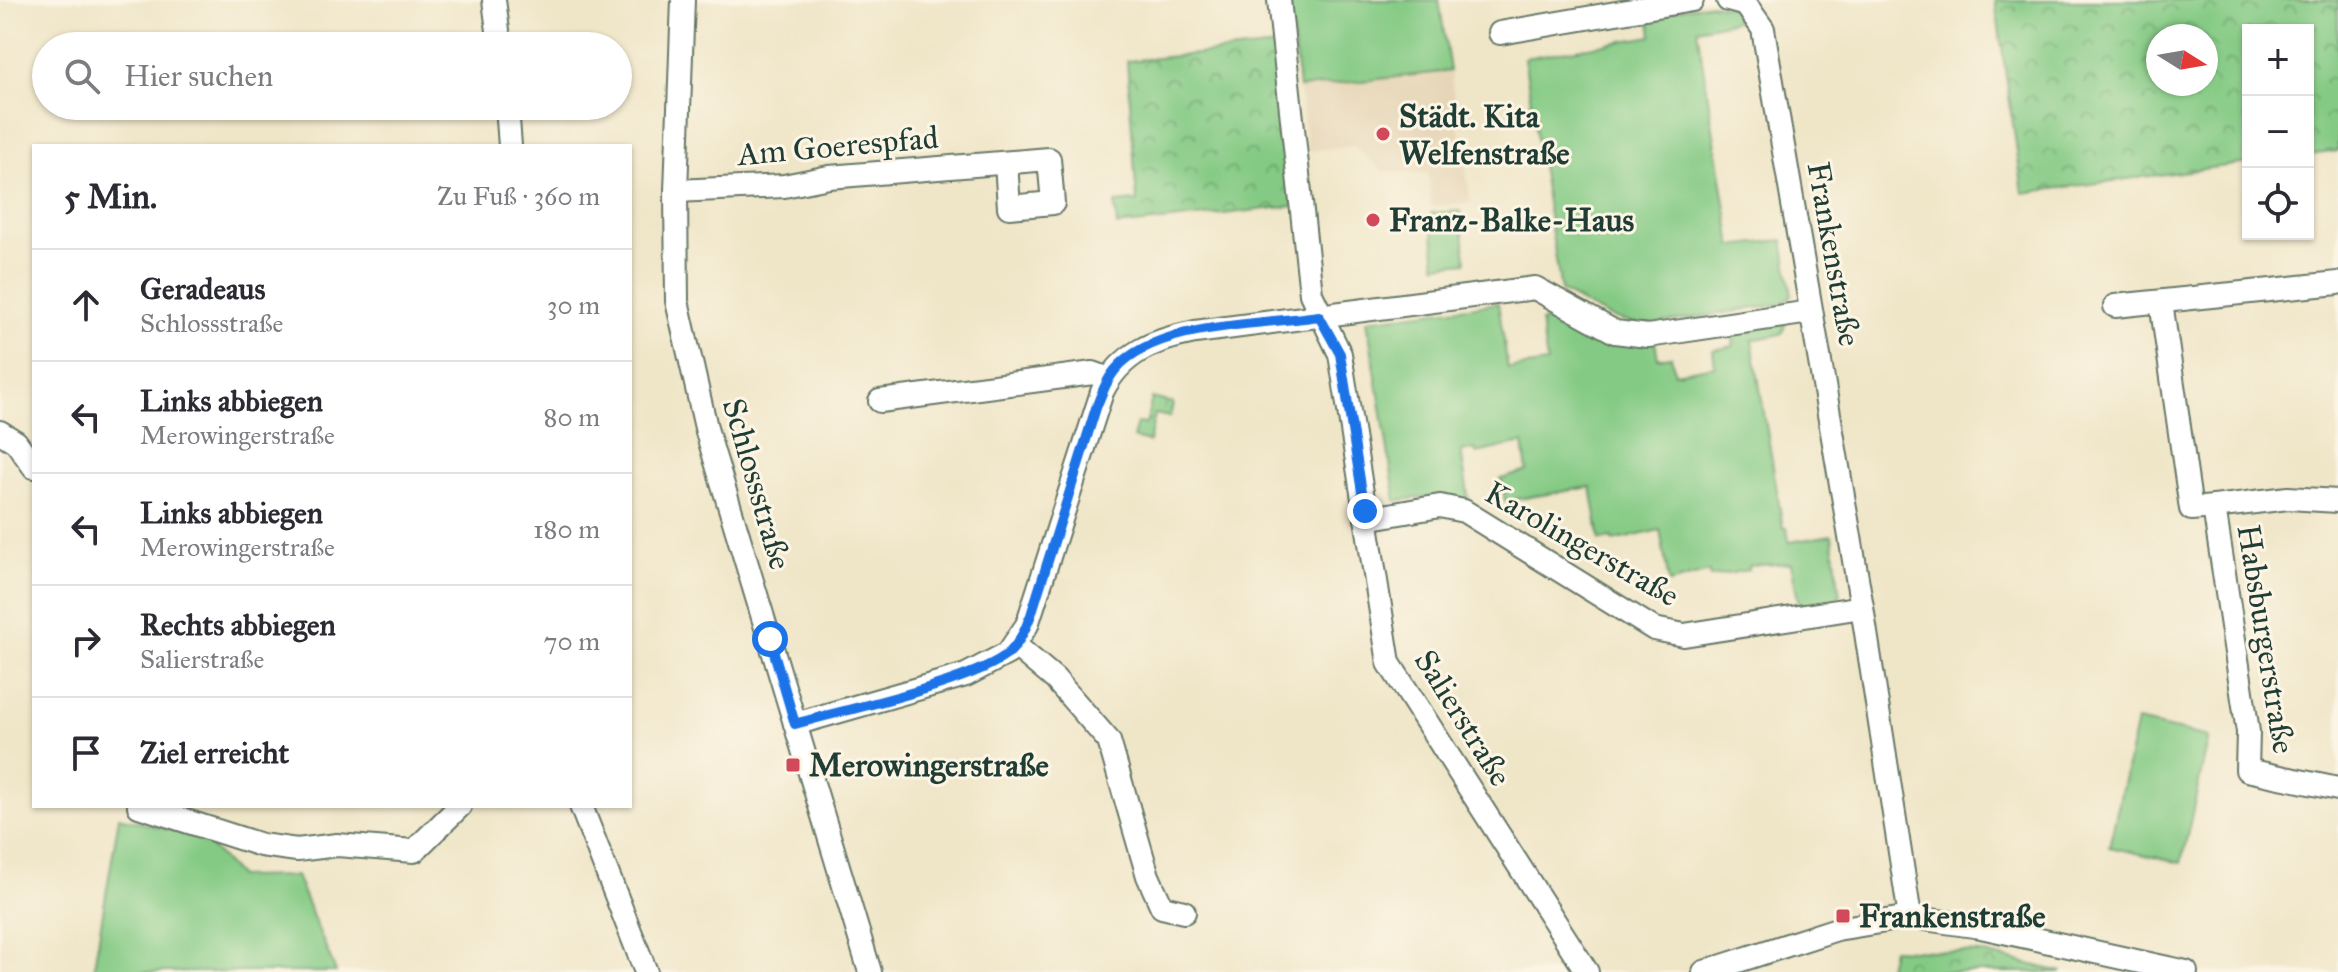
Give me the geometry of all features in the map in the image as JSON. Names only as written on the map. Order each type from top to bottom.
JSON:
[{"type":"street","points":[[494,0],[498,32]]},
{"type":"street","name":"Schlossstraße","points":[[683,0],[676,191],[677,301],[707,432],[870,972]]},
{"type":"street","name":"Salierstraße","points":[[1279,0],[1311,294],[1340,354],[1389,663],[1587,972]]},
{"type":"street","points":[[1500,33],[1692,0]]},
{"type":"street","name":"Frankenstraße","points":[[1728,0],[1746,5],[1763,29],[1862,607],[1910,917]]},
{"type":"street","points":[[508,120],[510,144]]},
{"type":"street","name":"Am Goerespfad","points":[[676,191],[784,186],[829,177],[1006,163]]},
{"type":"street","points":[[2115,306],[2338,283]]},
{"type":"street","points":[[795,724],[979,670],[1016,646],[1035,605],[1096,408],[1109,379],[1141,348],[1172,337],[1535,288],[1615,332],[1648,336],[1810,312]]},
{"type":"street","points":[[2161,302],[2191,509],[2214,507]]},
{"type":"street","points":[[880,401],[1093,373],[1109,379]]},
{"type":"street","points":[[0,432],[16,442],[32,464]]},
{"type":"street","name":"Habsburgerstraße","points":[[2338,501],[2288,498],[2214,507],[2248,732],[2247,770],[2338,789]]},
{"type":"street","name":"Karolingerstraße","points":[[1366,519],[1440,506],[1464,511],[1654,629],[1684,635],[1862,607]]},
{"type":"street","points":[[1016,646],[1055,679],[1109,741],[1148,876],[1162,907],[1184,912]]},
{"type":"street","points":[[145,808],[261,845],[297,850],[337,845],[414,851],[458,808]]},
{"type":"street","points":[[582,808],[646,972]]},
{"type":"street","points":[[1704,972],[1837,929],[1910,917],[1981,927],[2186,972]]},
{"type":"shaded area","name":"Städt. Kita Welfenstraße","points":[[1450,71],[1471,202],[1432,207],[1428,173],[1383,171],[1354,146],[1308,151],[1299,88]]},
{"type":"green space","points":[[1289,0],[1439,0],[1450,71],[1299,88]]},
{"type":"green space","points":[[1995,0],[2338,0],[2338,151],[2314,154],[2314,24],[2242,24],[2242,164],[2023,193]]},
{"type":"green space","points":[[1710,4],[1734,7],[1736,21],[1697,29],[1732,246],[1783,240],[1792,295],[1782,304],[1654,324],[1616,319],[1561,291],[1524,58],[1652,36],[1649,14]]},
{"type":"green space","points":[[1277,46],[1294,206],[1117,226],[1115,203],[1137,201],[1127,61]]},
{"type":"green space","points":[[1461,211],[1466,262],[1436,265],[1431,213]]},
{"type":"green space","points":[[1498,303],[1508,369],[1547,363],[1541,322],[1566,316],[1620,344],[1655,342],[1658,358],[1671,356],[1675,373],[1715,366],[1713,350],[1734,346],[1732,331],[1786,322],[1782,334],[1752,340],[1783,528],[1787,528],[1789,542],[1832,535],[1840,595],[1834,600],[1799,605],[1791,563],[1748,566],[1748,570],[1710,577],[1709,572],[1669,583],[1660,530],[1613,541],[1612,538],[1600,540],[1591,487],[1505,501],[1501,479],[1527,471],[1523,443],[1476,453],[1475,449],[1461,451],[1469,501],[1440,495],[1396,501],[1367,320]]},
{"type":"green space","points":[[1152,398],[1173,403],[1170,417],[1155,414],[1149,442],[1133,438],[1137,423],[1146,424]]},
{"type":"green space","points":[[2137,721],[2209,737],[2181,863],[2109,847]]},
{"type":"green space","points":[[119,817],[203,838],[239,877],[296,876],[336,972],[93,972]]},
{"type":"green space","points":[[1892,949],[1980,953],[2063,972],[1887,972]]},
{"type":"place","name":"Städt. Kita Welfenstraße","points":[[1383,134]]},
{"type":"place","name":"Franz-Balke-Haus","points":[[1373,220]]},
{"type":"place","name":"Merowingerstraße","points":[[793,765]]},
{"type":"place","name":"Frankenstraße","points":[[1843,916]]},
{"type":"route","points":[[770,639],[795,724],[966,675],[989,666],[1008,653],[1016,646],[1031,615],[1096,408],[1109,379],[1116,368],[1141,348],[1195,332],[1319,316],[1340,354],[1365,511]]}]
